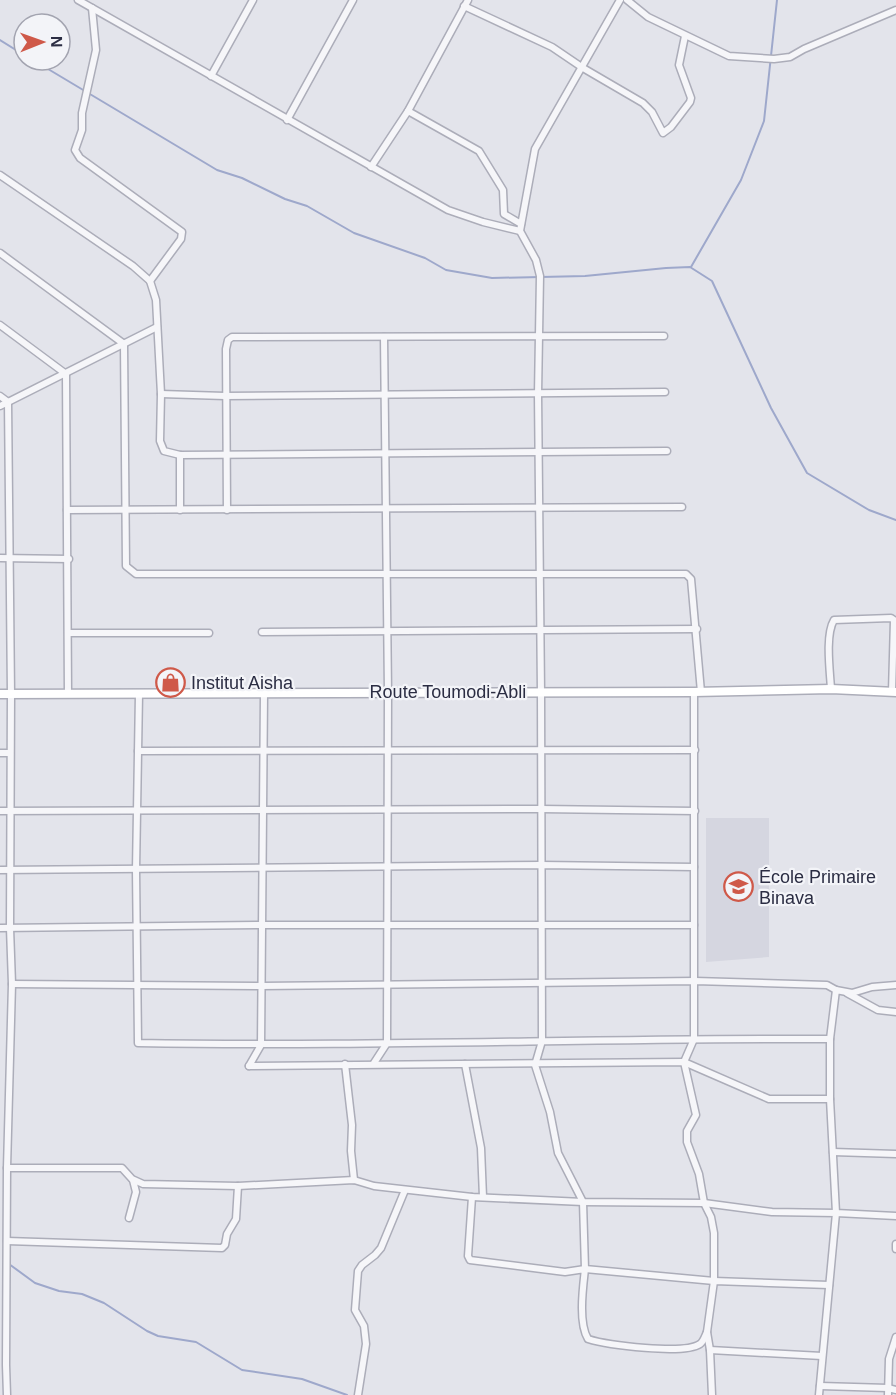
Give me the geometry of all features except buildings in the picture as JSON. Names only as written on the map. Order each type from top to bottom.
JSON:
[{"type":"street","points":[[78,0],[448,210],[483,222],[521,228]]},
{"type":"street","points":[[211,75],[253,0]]},
{"type":"street","points":[[287,120],[353,0]]},
{"type":"street","points":[[521,228],[535,149],[620,0]]},
{"type":"street","points":[[627,0],[648,16],[729,56],[760,59],[785,58],[896,10]]},
{"type":"street","points":[[371,167],[408,111],[466,3],[552,47],[648,106],[664,133],[671,128],[691,98],[679,65],[685,36]]},
{"type":"street","points":[[92,8],[91,19],[96,36],[96,50],[82,113],[82,130],[75,150],[86,162],[182,232],[181,239],[150,281]]},
{"type":"street","points":[[124,344],[126,566],[136,574],[540,573],[686,574],[691,579],[697,629],[695,981],[694,1039],[684,1062],[696,1115],[687,1131],[687,1142],[699,1174],[704,1203],[711,1216],[714,1233],[714,1281],[707,1332],[703,1342],[697,1346],[641,1349],[588,1339],[585,1332],[582,1300],[585,1269],[584,1202],[558,1153],[550,1112],[535,1065],[542,1041],[541,692],[540,573],[538,453],[539,267],[521,228],[504,214],[503,190],[479,151],[408,111]]},
{"type":"street","points":[[0,175],[133,266],[150,281],[156,300],[161,394],[161,447],[167,453],[226,455],[667,451]]},
{"type":"street","points":[[0,253],[124,344]]},
{"type":"street","points":[[0,325],[66,374]]},
{"type":"street","points":[[0,406],[157,327]]},
{"type":"street","points":[[227,510],[226,349],[228,340],[232,338],[664,336]]},
{"type":"street","points":[[374,1063],[387,1043],[388,693],[384,337]]},
{"type":"street","points":[[66,374],[69,559],[68,693]]},
{"type":"street","points":[[161,394],[225,396],[665,392]]},
{"type":"street","points":[[0,396],[8,402]]},
{"type":"street","points":[[7,1395],[3,1366],[3,1299],[7,1241],[12,984],[10,753],[12,694],[8,402]]},
{"type":"street","points":[[180,455],[180,510]]},
{"type":"street","points":[[68,510],[682,507]]},
{"type":"street","points":[[0,558],[69,559]]},
{"type":"street","points":[[831,689],[829,643],[834,620],[891,618],[894,620],[894,692]]},
{"type":"street","points":[[262,632],[697,629]]},
{"type":"street","points":[[69,633],[209,633]]},
{"type":"street","name":"Route Toumodi-Abli","points":[[0,694],[697,692],[831,689],[894,692]]},
{"type":"street","points":[[139,694],[136,870],[138,1043],[261,1045],[830,1039]]},
{"type":"street","points":[[264,694],[261,1045],[249,1066],[374,1063],[535,1065],[684,1062],[769,1099],[830,1099]]},
{"type":"street","points":[[138,751],[695,750]]},
{"type":"street","points":[[0,753],[10,753]]},
{"type":"street","points":[[0,811],[541,809],[695,811]]},
{"type":"street","points":[[0,870],[542,865],[694,867]]},
{"type":"street","points":[[0,928],[262,925],[694,925]]},
{"type":"street","points":[[12,984],[262,986],[695,981],[827,986],[846,992],[857,992],[872,987],[896,986]]},
{"type":"street","points":[[819,1395],[836,1213],[830,1099],[830,1039],[836,990]]},
{"type":"street","points":[[846,992],[878,1010],[896,1012]]},
{"type":"street","points":[[345,1064],[352,1125],[351,1151],[354,1180]]},
{"type":"street","points":[[465,1064],[481,1148],[483,1197]]},
{"type":"street","points":[[833,1152],[896,1154]]},
{"type":"street","points":[[7,1168],[122,1168],[132,1179],[143,1184],[238,1186],[354,1180],[405,1190],[472,1197],[584,1202],[704,1203],[735,1209],[772,1212],[896,1216]]},
{"type":"street","points":[[129,1218],[136,1192],[132,1179]]},
{"type":"street","points":[[7,1241],[222,1248],[236,1219],[238,1186]]},
{"type":"street","points":[[358,1395],[366,1344],[364,1326],[355,1310],[358,1271],[381,1248],[405,1190]]},
{"type":"street","points":[[472,1197],[468,1256],[470,1260],[565,1272],[585,1269],[714,1281],[829,1285]]},
{"type":"street","points":[[896,1244],[896,1249]]},
{"type":"street","points":[[707,1332],[712,1395]]},
{"type":"street","points":[[886,1390],[889,1359],[896,1336]]},
{"type":"street","points":[[710,1350],[822,1356]]},
{"type":"street","points":[[820,1386],[896,1390]]},
{"type":"street","points":[[874,1395],[886,1390]]},
{"type":"shaded area","name":"École Primaire Binava","points":[[706,818],[769,818],[769,957],[706,962]]},
{"type":"waterway","points":[[691,267],[741,180],[764,121],[777,0]]},
{"type":"waterway","points":[[0,40],[12,48]]},
{"type":"waterway","points":[[53,72],[217,170],[242,178],[285,199],[307,206],[354,233],[425,258],[446,270],[492,278],[585,276],[690,267],[712,281],[771,408],[807,473],[869,510],[896,520]]},
{"type":"waterway","points":[[9,1264],[35,1283],[59,1291],[82,1294],[104,1303],[147,1331],[158,1336],[196,1342],[242,1370],[302,1379],[347,1395]]},
{"type":"place","name":"Institut Aisha","points":[[170,683]]},
{"type":"place","name":"École Primaire Binava","points":[[738,887]]}]
